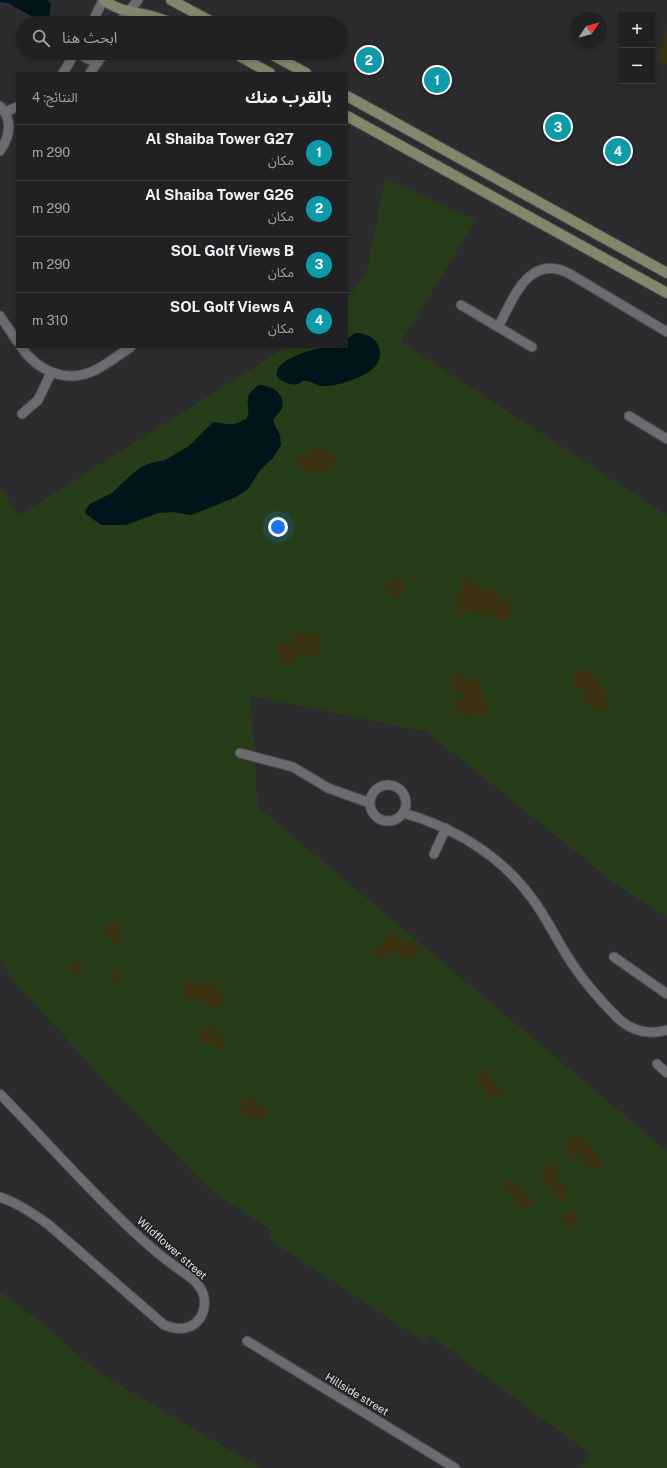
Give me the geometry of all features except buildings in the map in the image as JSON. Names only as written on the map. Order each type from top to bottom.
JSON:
[{"type":"street","points":[[95,16],[103,0],[115,7],[147,16]]},
{"type":"street","points":[[124,16],[138,0]]},
{"type":"street","points":[[171,0],[201,16]]},
{"type":"street","points":[[64,72],[71,60]]},
{"type":"street","points":[[91,72],[99,60]]},
{"type":"street","points":[[247,60],[268,72]]},
{"type":"street","points":[[282,60],[304,72]]},
{"type":"street","points":[[348,97],[667,273]]},
{"type":"street","points":[[0,151],[9,133],[9,126],[3,109],[16,107]]},
{"type":"street","points":[[348,117],[667,293]]},
{"type":"street","points":[[498,327],[526,279],[539,270],[555,268],[570,274],[667,332]]},
{"type":"street","points":[[461,305],[532,347]]},
{"type":"street","points":[[0,316],[16,340]]},
{"type":"street","points":[[22,348],[35,363],[51,373],[71,376],[90,372],[130,348]]},
{"type":"street","points":[[22,414],[38,400],[51,373]]},
{"type":"street","points":[[629,416],[664,438],[667,428]]},
{"type":"street","points":[[240,753],[293,767],[328,788],[370,803]]},
{"type":"street","points":[[384,785],[390,785],[401,790],[407,801],[404,813],[395,820],[384,821],[374,814],[370,803],[374,792],[384,785]]},
{"type":"street","points":[[404,813],[446,828],[478,847],[493,858],[520,883],[532,897],[552,928],[571,963],[626,1026],[642,1032],[651,1033],[667,1030]]},
{"type":"street","points":[[434,854],[446,828]]},
{"type":"street","points":[[614,957],[667,994]]},
{"type":"street","points":[[658,1064],[667,1073]]},
{"type":"street","name":"Wildflower street","points":[[0,1094],[120,1219],[153,1249],[197,1283],[204,1293],[205,1304],[202,1314],[195,1323],[185,1328],[174,1329],[164,1325],[49,1225],[19,1205],[0,1197]]},
{"type":"street","name":"Hillside street","points":[[247,1341],[455,1468]]},
{"type":"green space","points":[[385,178],[476,220],[401,342],[667,515],[667,917],[618,886],[427,732],[250,696],[258,807],[667,1151],[667,1468],[579,1468],[589,1453],[428,1334],[424,1342],[269,1239],[272,1231],[212,1192],[98,1074],[12,980],[0,956],[0,485],[18,516],[284,348],[348,348],[348,296],[366,275]]},
{"type":"green space","points":[[0,1292],[41,1322],[99,1373],[261,1468],[0,1468]]},
{"type":"sand","points":[[667,28],[667,65],[657,60]]},
{"type":"sand","points":[[318,446],[325,449],[325,453],[337,456],[337,460],[329,470],[319,474],[299,467],[296,460],[298,456],[308,453]]},
{"type":"sand","points":[[463,577],[472,580],[482,592],[490,586],[505,599],[510,608],[509,619],[501,620],[490,614],[477,614],[469,608],[465,616],[459,613],[456,599],[462,594],[460,580]]},
{"type":"sand","points":[[397,578],[403,580],[405,589],[400,597],[393,598],[389,596],[386,587],[390,582]]},
{"type":"sand","points":[[296,632],[317,635],[321,644],[320,650],[315,655],[309,656],[302,654],[289,663],[286,663],[281,659],[276,647],[279,642],[292,646],[293,642],[291,636]]},
{"type":"sand","points":[[580,669],[597,679],[603,688],[608,706],[605,711],[602,712],[583,702],[582,696],[586,694],[591,695],[591,693],[587,690],[578,688],[572,681],[575,673]]},
{"type":"sand","points":[[459,672],[469,680],[474,677],[479,680],[483,698],[488,706],[485,715],[477,715],[467,718],[456,710],[454,706],[455,701],[463,698],[465,695],[464,693],[456,692],[452,686],[452,676]]},
{"type":"sand","points":[[111,922],[115,923],[119,927],[122,939],[119,943],[111,939],[106,931],[108,924]]},
{"type":"sand","points":[[390,932],[394,933],[400,939],[415,944],[419,951],[416,957],[409,960],[396,951],[385,957],[377,956],[376,950],[386,941]]},
{"type":"sand","points":[[74,961],[82,967],[83,973],[80,975],[74,973],[71,968],[70,964]]},
{"type":"sand","points":[[112,970],[120,977],[120,981],[116,986],[108,978],[108,974]]},
{"type":"sand","points":[[187,980],[195,980],[202,986],[206,981],[211,981],[223,996],[223,1004],[218,1009],[215,1009],[208,1004],[203,1003],[200,997],[191,1000],[187,998],[184,989]]},
{"type":"sand","points":[[209,1025],[212,1026],[226,1041],[226,1048],[221,1051],[213,1043],[209,1044],[201,1042],[198,1039],[199,1034]]},
{"type":"sand","points":[[484,1068],[488,1071],[492,1080],[504,1090],[502,1096],[484,1096],[485,1087],[479,1083],[476,1078],[479,1071]]},
{"type":"sand","points":[[247,1097],[259,1101],[266,1107],[268,1110],[265,1118],[259,1119],[244,1115],[242,1108]]},
{"type":"sand","points":[[573,1135],[588,1141],[593,1151],[603,1160],[604,1165],[602,1169],[593,1169],[587,1166],[583,1163],[580,1153],[573,1157],[568,1153],[566,1148]]},
{"type":"sand","points":[[551,1164],[556,1168],[559,1175],[559,1177],[554,1179],[554,1181],[563,1184],[567,1189],[567,1192],[561,1198],[556,1198],[552,1189],[540,1176],[544,1167]]},
{"type":"sand","points":[[509,1180],[521,1188],[531,1198],[532,1204],[530,1207],[524,1209],[520,1208],[519,1203],[513,1202],[512,1194],[503,1189],[504,1183]]},
{"type":"sand","points":[[571,1211],[577,1213],[579,1219],[577,1225],[571,1227],[565,1225],[563,1219],[565,1213]]},
{"type":"shaded area","points":[[0,0],[46,0],[51,3],[50,15],[31,16],[8,3],[0,2]]},
{"type":"shaded area","points":[[355,333],[364,334],[371,337],[379,348],[380,355],[374,368],[362,376],[345,382],[326,386],[321,386],[306,381],[299,384],[289,384],[278,378],[277,370],[280,365],[293,357],[320,348],[348,348],[348,338]]},
{"type":"shaded area","points":[[259,385],[264,385],[273,389],[282,398],[282,408],[273,421],[280,435],[281,445],[273,458],[260,470],[248,489],[236,497],[197,513],[190,515],[173,512],[158,513],[126,525],[101,525],[86,514],[85,511],[90,504],[112,493],[141,467],[165,460],[189,446],[213,422],[233,424],[246,419],[248,414],[249,394]]},
{"type":"place","name":"Al Shaiba Tower G26","points":[[369,60]]},
{"type":"place","name":"Al Shaiba Tower G27","points":[[437,80]]},
{"type":"place","name":"SOL Golf Views B","points":[[558,127]]},
{"type":"place","name":"SOL Golf Views A","points":[[618,151]]}]
